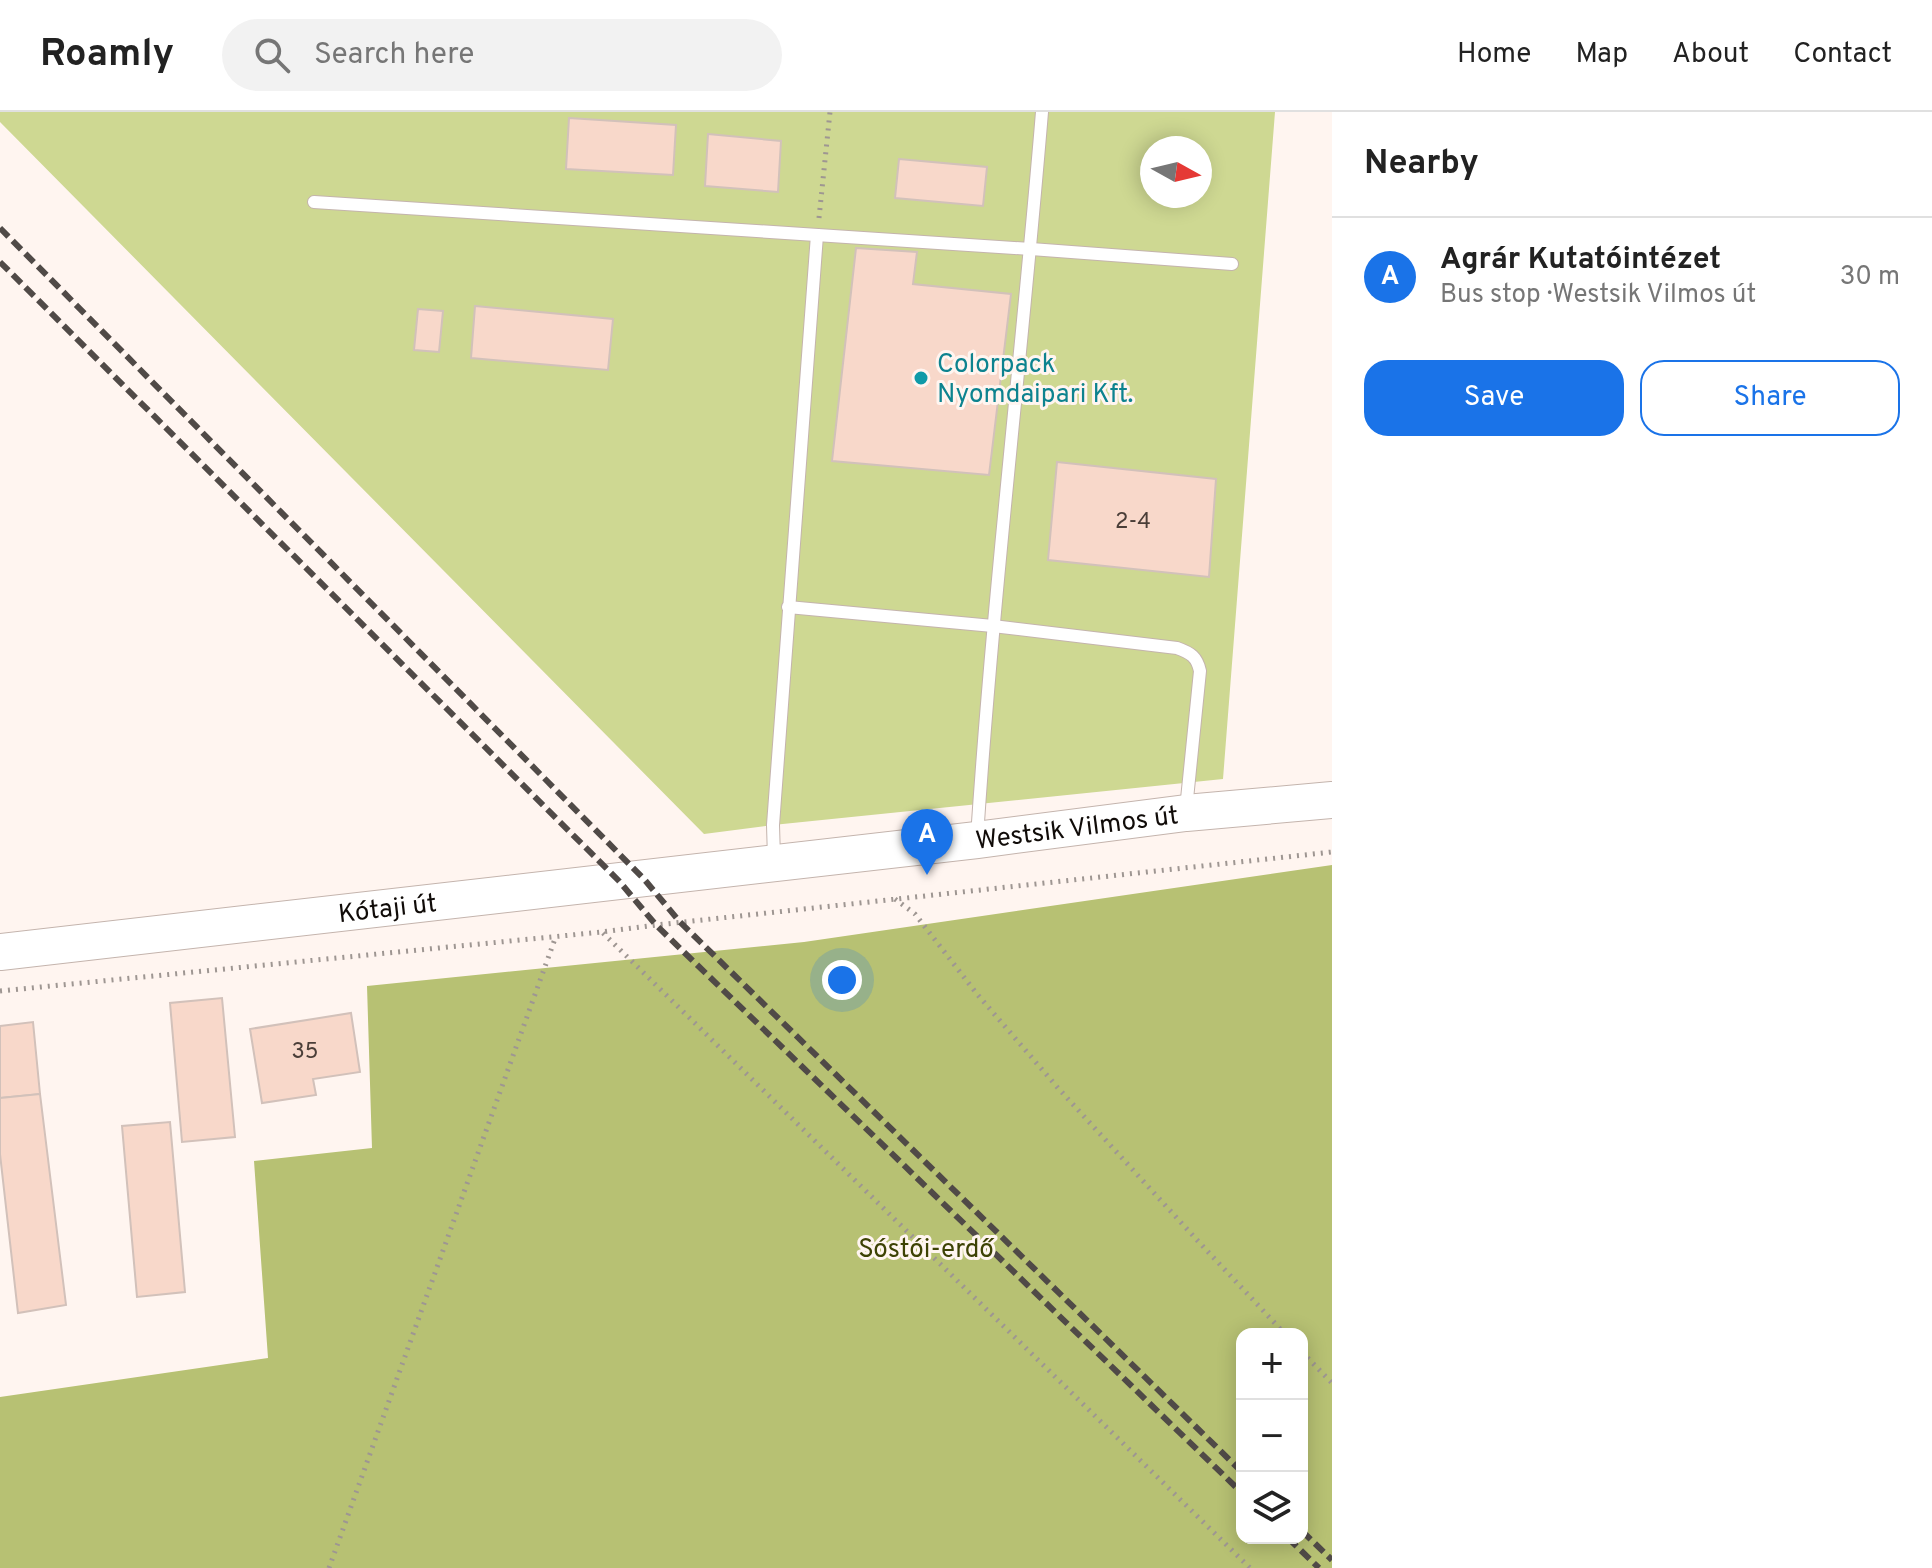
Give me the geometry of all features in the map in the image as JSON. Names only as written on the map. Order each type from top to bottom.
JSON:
[{"type":"main road","name":"Westsik Vilmos út","points":[[775,864],[1186,813],[1332,800]]},
{"type":"main road","name":"Kótaji út","points":[[0,952],[775,864]]},
{"type":"lane","points":[[977,840],[993,626],[1042,112]]},
{"type":"lane","points":[[314,202],[1232,264]]},
{"type":"lane","points":[[775,864],[773,825],[817,235]]},
{"type":"lane","points":[[788,607],[993,626],[1177,648],[1190,653],[1197,659],[1200,671],[1186,813]]},
{"type":"path","points":[[817,235],[830,112]]},
{"type":"path","points":[[0,991],[602,932],[1332,852]]},
{"type":"path","points":[[895,899],[915,914],[977,994],[1058,1088],[1279,1328]]},
{"type":"path","points":[[602,932],[1250,1568]]},
{"type":"path","points":[[329,1568],[556,936]]},
{"type":"path","points":[[1308,1358],[1332,1383]]},
{"type":"green space","points":[[0,112],[1275,112],[1223,779],[704,834],[0,122]]},
{"type":"green space","name":"Sóstói-erdő","points":[[1332,865],[1332,1568],[0,1568],[0,1397],[268,1358],[254,1161],[372,1148],[367,986],[804,942]]},
{"type":"building","points":[[569,118],[676,125],[673,175],[566,169]]},
{"type":"building","points":[[708,134],[781,141],[778,192],[705,186]]},
{"type":"building","points":[[899,159],[987,167],[983,206],[895,198]]},
{"type":"building","name":"Colorpack Nyomdaipari Kft.","points":[[856,248],[917,252],[913,284],[1011,294],[989,475],[832,461]]},
{"type":"building","points":[[475,306],[613,319],[608,370],[471,358]]},
{"type":"building","points":[[418,309],[443,311],[439,352],[414,350]]},
{"type":"building","points":[[1057,462],[1216,479],[1209,577],[1048,560]]},
{"type":"building","points":[[222,998],[235,1137],[182,1142],[170,1003]]},
{"type":"building","points":[[351,1013],[360,1072],[313,1079],[316,1095],[262,1103],[250,1029]]},
{"type":"building","points":[[33,1022],[40,1094],[0,1098],[0,1026]]},
{"type":"building","points":[[40,1094],[66,1305],[18,1313],[0,1154],[0,1098]]},
{"type":"building","points":[[170,1122],[185,1292],[137,1297],[122,1126]]},
{"type":"railway","points":[[0,228],[644,879],[680,922],[1236,1466]]},
{"type":"railway","points":[[0,262],[619,881],[656,925],[1236,1487]]},
{"type":"railway","points":[[1308,1537],[1332,1560]]},
{"type":"railway","points":[[1294,1544],[1319,1568]]},
{"type":"place","name":"Colorpack Nyomdaipari Kft.","points":[[921,378]]},
{"type":"place","name":"Agrár Kutatóintézet","points":[[927,875]]}]
